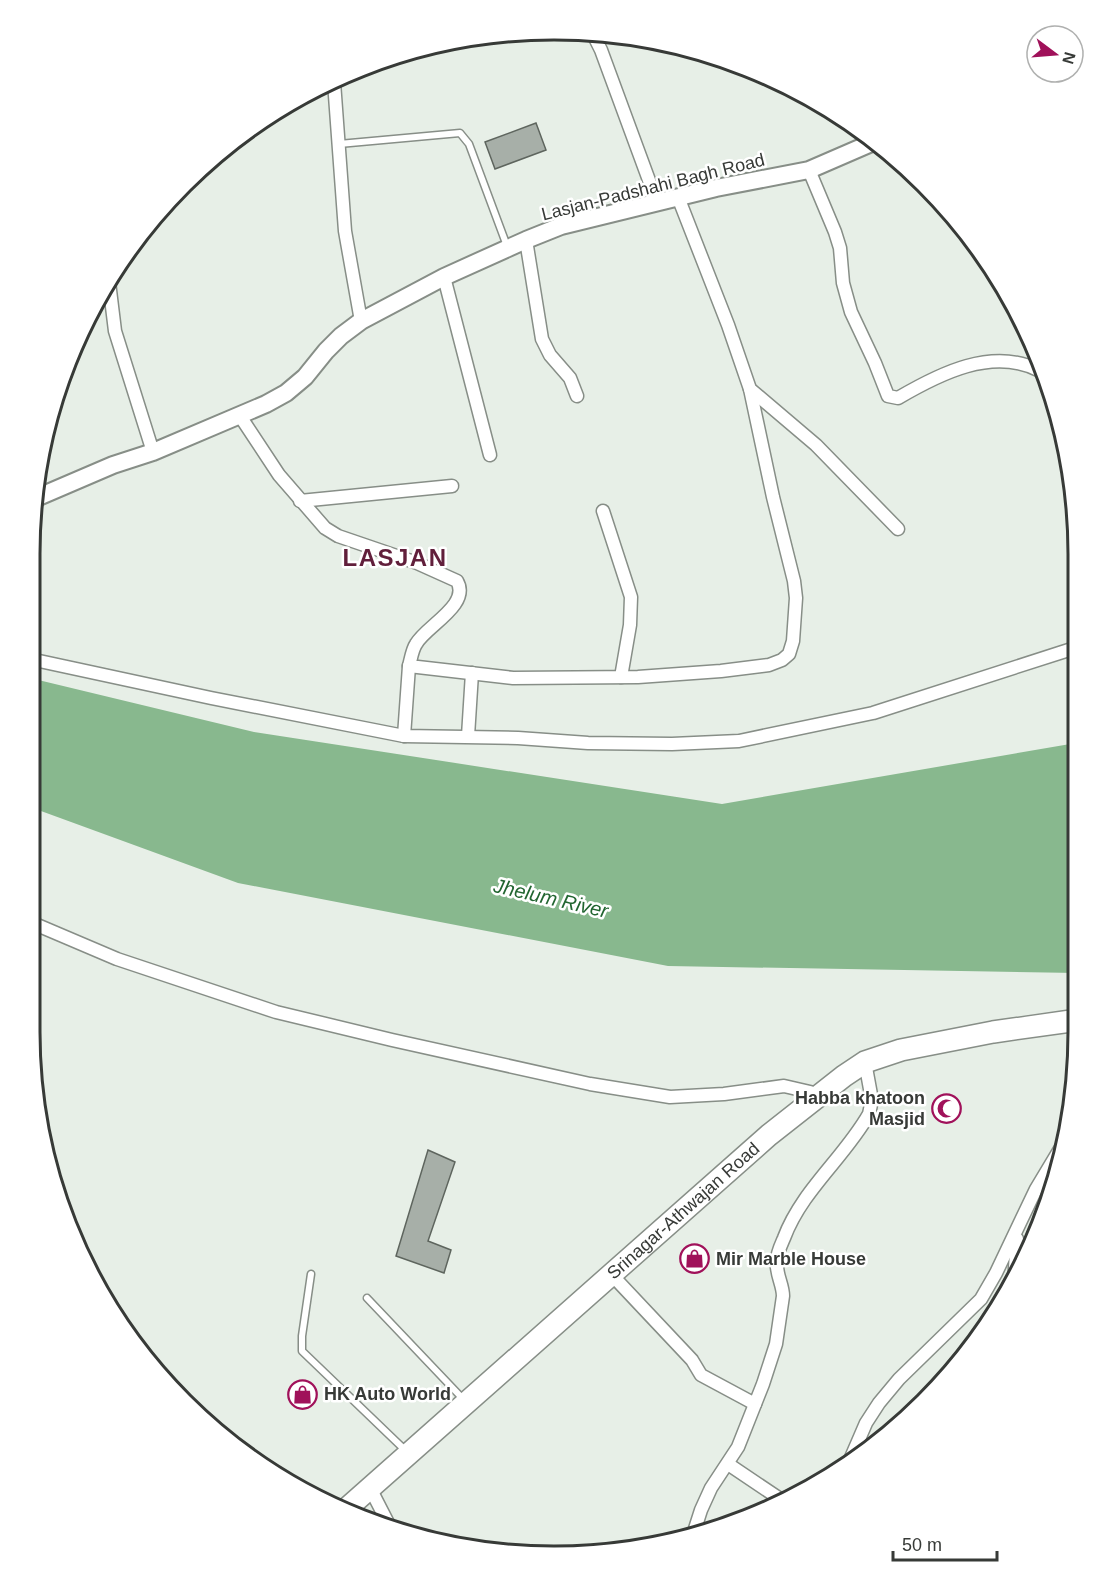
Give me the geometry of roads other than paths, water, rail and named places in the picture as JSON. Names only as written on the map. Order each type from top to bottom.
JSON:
[{"type":"highway","name":"Srinagar-Athwajan Road","points":[[352,1504],[769,1135],[817,1096],[865,1062],[928,1044],[1068,1021]]},
{"type":"street","points":[[597,43],[657,202]]},
{"type":"street","points":[[335,91],[345,231],[361,321]]},
{"type":"street","name":"Lasjan-Padshahi Bagh Road","points":[[44,494],[240,416],[286,393],[305,377],[341,336],[361,321],[444,277],[526,240],[561,226],[657,202],[809,170],[865,146]]},
{"type":"street","points":[[809,170],[837,240],[843,283],[851,312],[888,396],[898,398],[936,377],[972,364],[1011,363],[1033,368]]},
{"type":"street","points":[[409,666],[522,678],[621,677],[721,671],[769,665],[782,660],[789,654],[794,631],[796,598],[794,581],[750,389],[728,325],[678,197]]},
{"type":"street","points":[[526,240],[542,339],[550,355],[570,378],[577,396]]},
{"type":"street","points":[[444,277],[490,455]]},
{"type":"street","points":[[111,295],[115,331],[153,452]]},
{"type":"street","points":[[750,389],[816,445],[898,529]]},
{"type":"street","points":[[240,416],[279,475],[320,523],[338,536],[417,563],[457,581],[459,590],[456,603],[416,644],[409,666],[404,736]]},
{"type":"street","points":[[300,501],[452,486]]},
{"type":"street","points":[[603,512],[631,597],[630,625],[621,677]]},
{"type":"street","points":[[40,661],[404,736],[468,736],[588,743],[672,744],[739,741],[873,713],[1068,650]]},
{"type":"street","points":[[468,736],[472,673]]},
{"type":"street","points":[[40,926],[117,958],[276,1012],[590,1084],[670,1097],[724,1094],[784,1086],[817,1096]]},
{"type":"street","points":[[696,1527],[711,1488],[738,1447],[776,1344],[783,1288],[776,1268],[779,1250],[796,1211],[869,1114],[872,1100],[865,1062]]},
{"type":"street","points":[[855,1449],[866,1423],[879,1403],[900,1379],[981,1299],[1036,1189],[1052,1163]]},
{"type":"street","points":[[1014,1262],[1018,1229]]},
{"type":"street","points":[[611,1274],[692,1360],[701,1375],[755,1404]]},
{"type":"street","points":[[728,1464],[775,1496]]},
{"type":"street","points":[[370,1488],[385,1518]]},
{"type":"lane","points":[[339,144],[460,133],[469,144],[508,249]]},
{"type":"lane","points":[[311,1274],[302,1351],[409,1454]]},
{"type":"lane","points":[[367,1298],[466,1403]]},
{"type":"water","name":"Jhelum River","points":[[40,680],[254,732],[722,804],[1068,744],[1068,973],[668,966],[238,883],[40,811]]},
{"type":"place","name":"Habba khatoon Masjid","points":[[946,1108]]},
{"type":"place","name":"Mir Marble House","points":[[695,1259]]},
{"type":"place","name":"HK Auto World","points":[[303,1394]]},
{"type":"district","name":"LASJAN","points":[[395,557]]}]
